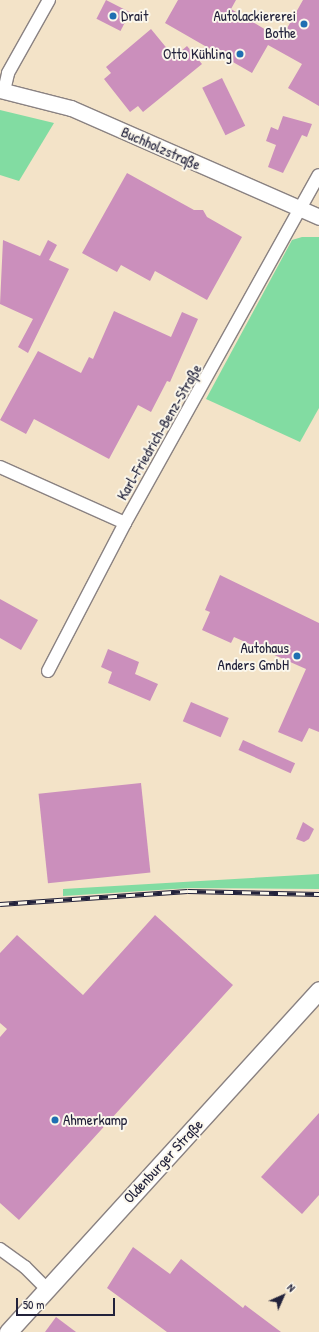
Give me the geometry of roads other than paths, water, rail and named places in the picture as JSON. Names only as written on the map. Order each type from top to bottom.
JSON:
[{"type":"main road","name":"Oldenburger Straße","points":[[8,1332],[319,990]]},
{"type":"street","points":[[2,91],[8,74],[49,0]]},
{"type":"street","name":"Buchholzstraße","points":[[2,91],[70,108],[319,217]]},
{"type":"street","name":"Karl-Friedrich-Benz-Straße","points":[[48,671],[125,523],[319,175]]},
{"type":"street","points":[[0,467],[125,523]]},
{"type":"street","points":[[0,1248],[26,1267],[47,1289]]},
{"type":"railway","points":[[0,904],[188,891],[319,894]]},
{"type":"place","name":"Drait","points":[[113,16]]},
{"type":"place","name":"Autolackiererei Bothe","points":[[304,24]]},
{"type":"place","name":"Otto Kühling","points":[[240,54]]},
{"type":"place","name":"Autohaus Anders GmbH","points":[[297,656]]},
{"type":"place","name":"Ahmerkamp","points":[[55,1120]]}]
